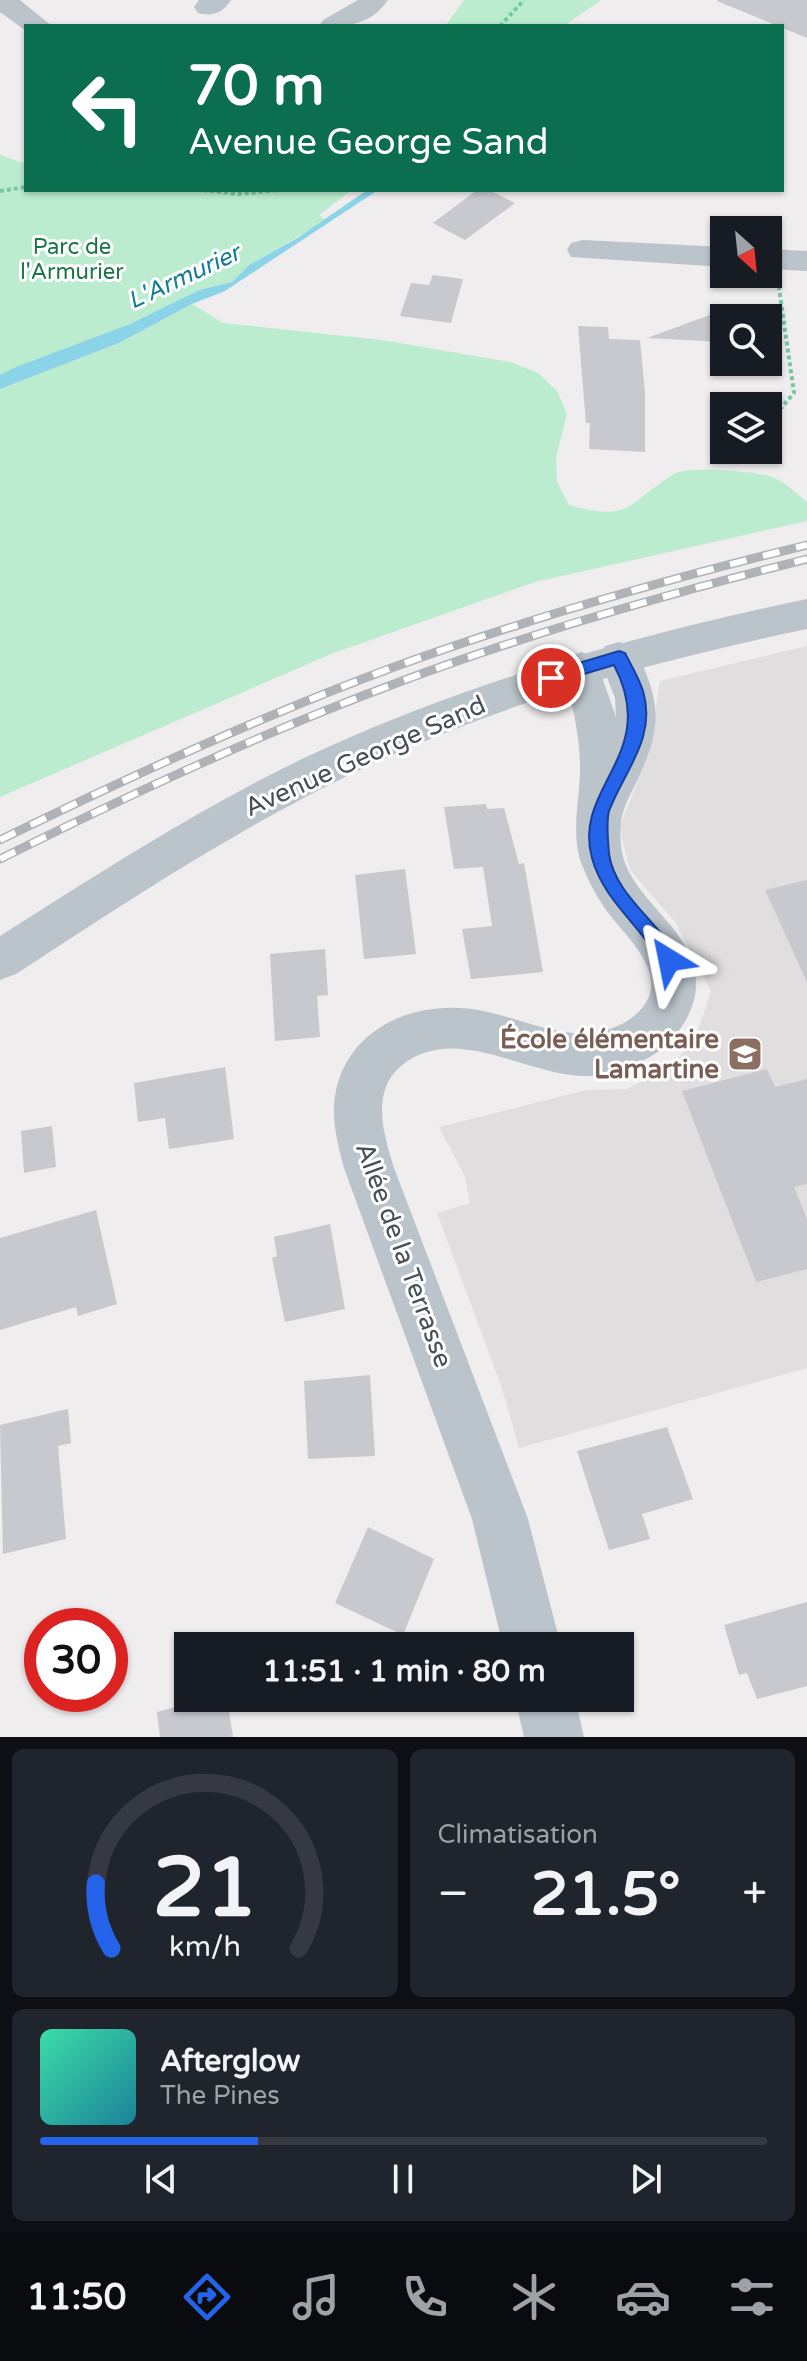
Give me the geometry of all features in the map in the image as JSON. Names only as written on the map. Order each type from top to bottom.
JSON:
[{"type":"street","points":[[1,0],[35,24]]},
{"type":"street","points":[[337,24],[364,10],[374,0]]},
{"type":"street","points":[[583,250],[710,256]]},
{"type":"street","name":"Avenue George Sand","points":[[0,960],[214,826],[318,771],[418,726],[600,663],[717,632],[807,614]]},
{"type":"street","name":"Allée de la Terrasse","points":[[528,1632],[500,1519],[369,1168],[356,1101],[373,1062],[395,1041],[411,1033],[449,1026],[587,1055],[634,1043],[662,1018],[672,988],[669,960],[609,881],[600,857],[599,731],[596,709],[600,663]]},
{"type":"street","points":[[548,1712],[554,1737]]},
{"type":"path","points":[[502,24],[524,0]]},
{"type":"path","points":[[0,191],[24,187]]},
{"type":"path","points":[[220,192],[258,192]]},
{"type":"path","points":[[782,407],[794,393],[783,259]]},
{"type":"shaded area","name":"École élémentaire Lamartine","points":[[807,646],[807,1368],[519,1448],[502,1388],[437,1213],[470,1203],[465,1177],[439,1127],[586,1090],[627,1089],[669,1068],[695,1040],[711,991],[676,923],[630,870],[619,828],[648,756],[660,681]]},
{"type":"green space","points":[[464,0],[601,0],[567,24],[447,24]]},
{"type":"green space","name":"Parc de l'Armurier","points":[[0,155],[24,163],[24,192],[349,192],[319,215],[325,219],[316,226],[249,265],[232,282],[199,290],[130,324],[0,375]]},
{"type":"green space","points":[[192,304],[223,323],[382,340],[510,362],[538,373],[557,391],[567,414],[556,458],[557,482],[569,505],[606,512],[618,511],[674,474],[693,470],[737,471],[781,481],[807,502],[807,521],[535,582],[331,654],[0,797],[0,389],[119,343]]},
{"type":"water","points":[[364,192],[375,192],[225,291],[192,304],[119,343],[0,389],[0,375],[130,324],[199,290],[232,282],[249,265],[299,237]]},
{"type":"building","points":[[807,0],[807,38],[784,29],[784,24],[773,24],[717,1]]},
{"type":"building","points":[[474,192],[493,192],[515,203],[465,240],[433,223]]},
{"type":"building","points":[[433,275],[463,279],[451,323],[400,316],[411,283],[429,285]]},
{"type":"building","points":[[710,315],[710,341],[647,338]]},
{"type":"building","points":[[578,326],[608,327],[609,339],[640,340],[645,394],[645,452],[589,449],[590,423],[586,423]]},
{"type":"building","points":[[486,804],[487,809],[504,808],[519,864],[524,863],[543,972],[471,979],[462,929],[492,926],[483,867],[454,869],[444,807]]},
{"type":"building","points":[[405,869],[416,954],[364,959],[355,875]]},
{"type":"building","points":[[807,880],[807,982],[765,890]]},
{"type":"building","points":[[325,949],[328,995],[317,996],[320,1037],[275,1041],[270,954]]},
{"type":"building","points":[[225,1067],[234,1139],[169,1149],[165,1118],[138,1122],[134,1083]]},
{"type":"building","points":[[767,1069],[775,1087],[807,1079],[807,1184],[794,1187],[807,1219],[807,1269],[756,1282],[682,1091]]},
{"type":"building","points":[[52,1126],[56,1167],[24,1173],[21,1131]]},
{"type":"building","points":[[96,1210],[117,1304],[78,1316],[76,1307],[0,1330],[0,1238]]},
{"type":"building","points":[[330,1224],[345,1309],[285,1322],[272,1258],[277,1256],[274,1237]]},
{"type":"building","points":[[370,1375],[375,1456],[308,1459],[304,1381]]},
{"type":"building","points":[[68,1409],[71,1443],[58,1446],[66,1539],[3,1554],[0,1425]]},
{"type":"building","points":[[667,1427],[693,1499],[642,1514],[650,1539],[609,1550],[577,1451]]},
{"type":"building","points":[[368,1527],[434,1559],[404,1632],[397,1632],[335,1603]]},
{"type":"building","points":[[807,1602],[807,1686],[757,1699],[747,1673],[739,1675],[724,1625]]},
{"type":"building","points":[[174,1707],[174,1712],[229,1712],[233,1737],[160,1737],[157,1712]]},
{"type":"railway","points":[[0,840],[195,749],[394,667],[599,600],[807,545]]},
{"type":"railway","points":[[0,859],[195,766],[394,684],[599,616],[807,559]]},
{"type":"place","name":"École élémentaire Lamartine","points":[[745,1054]]},
{"type":"route","points":[[551,678],[619,657],[629,677],[636,694],[636,733],[628,760],[599,813],[600,857],[609,881],[663,947],[669,960]]},
{"type":"water label","name":"L'Armurier","points":[[184,277]]}]
